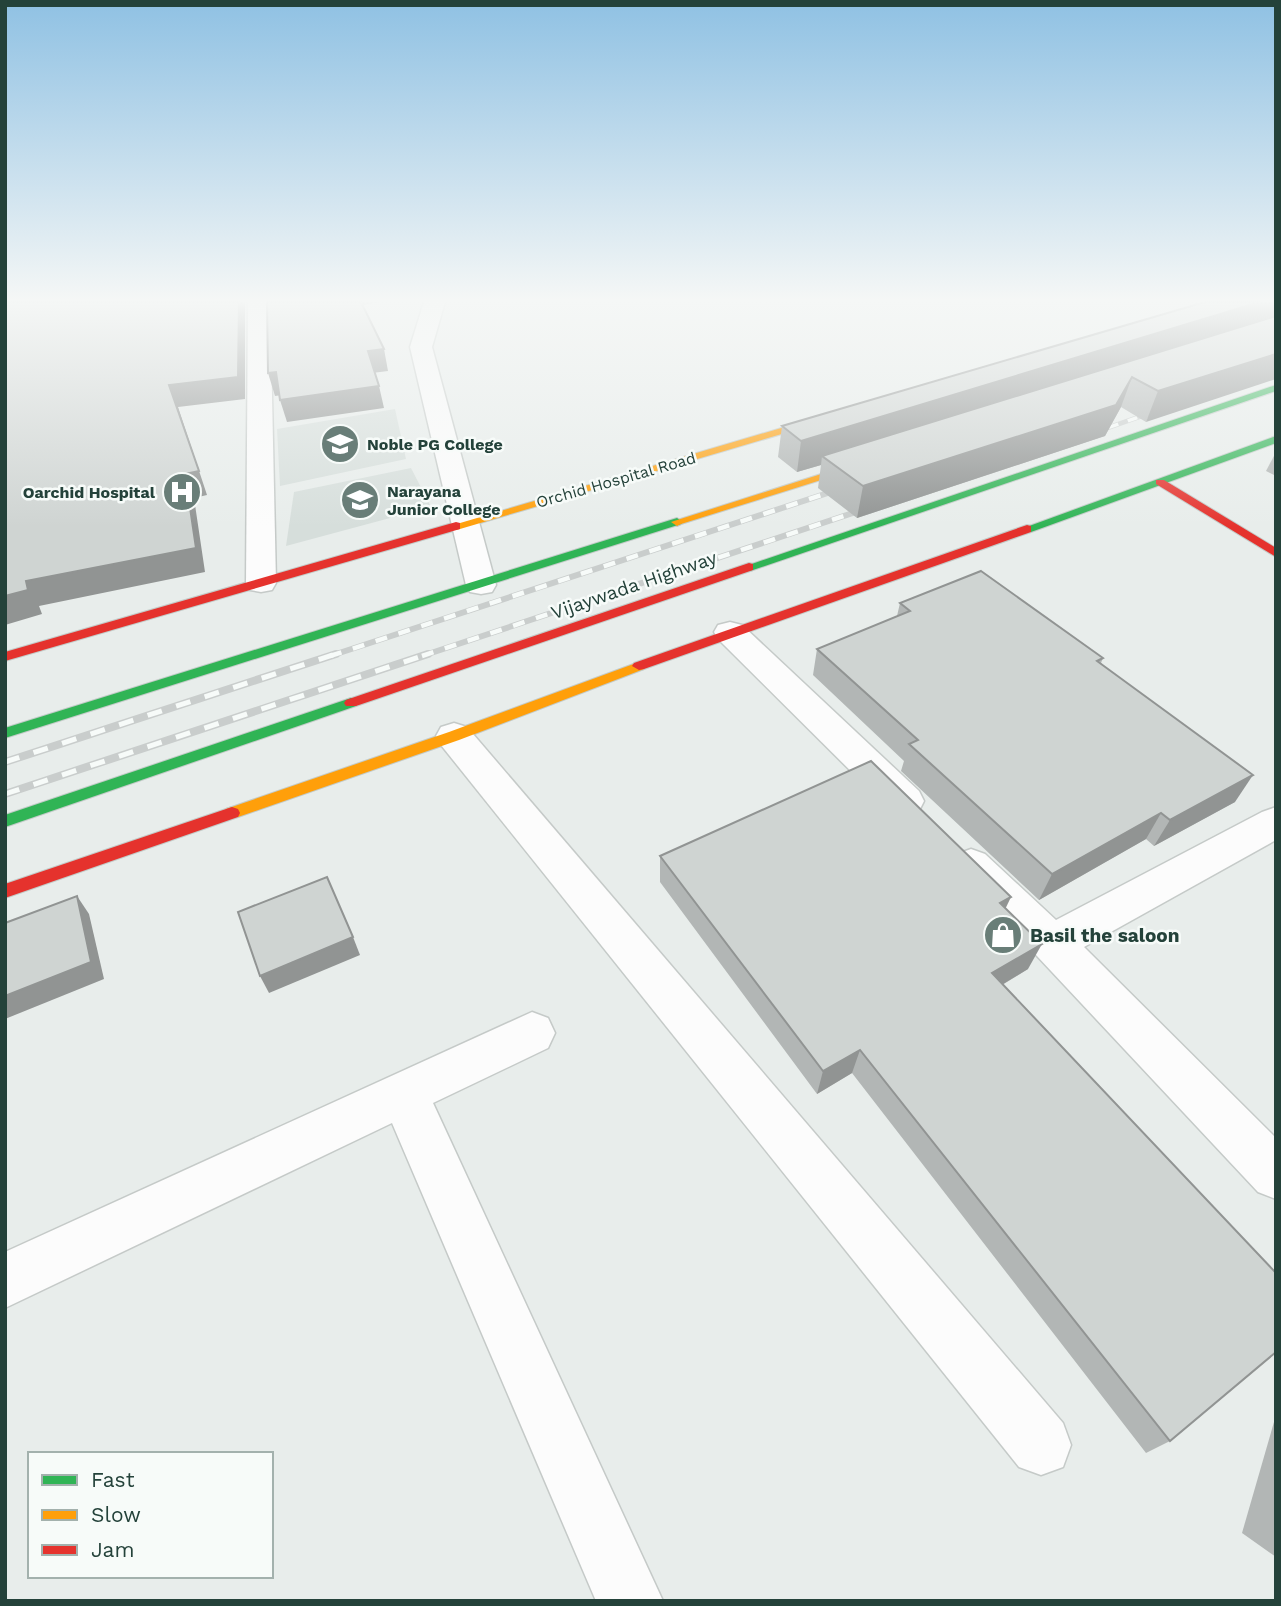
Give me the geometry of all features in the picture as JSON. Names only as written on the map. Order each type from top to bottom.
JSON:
[{"type":"main road","name":"Vijaywada Highway","points":[[5,821],[1276,388]]},
{"type":"main road","name":"Orchid Hospital Road","points":[[5,657],[852,410]]},
{"type":"main road","points":[[5,891],[454,736],[730,632],[1276,439]]},
{"type":"main road","points":[[5,733],[878,458]]},
{"type":"main road","points":[[1160,482],[1276,553]]},
{"type":"street","points":[[260,377],[261,583]]},
{"type":"street","points":[[429,377],[481,585]]},
{"type":"street","points":[[730,632],[1052,943],[1276,1174]]},
{"type":"street","points":[[454,736],[1041,1445]]},
{"type":"street","points":[[1052,943],[1276,822]]},
{"type":"street","points":[[5,1281],[532,1033]]},
{"type":"street","points":[[404,1093],[630,1601]]},
{"type":"shaded area","name":"Noble PG College","points":[[395,409],[406,459],[280,486],[277,429]]},
{"type":"shaded area","name":"Narayana Junior College","points":[[411,468],[431,507],[286,546],[294,492]]},
{"type":"building","points":[[5,377],[238,377],[169,385],[199,471],[185,474],[196,548],[26,581],[28,590],[5,596]]},
{"type":"building","points":[[277,377],[376,377],[379,386],[280,400]]},
{"type":"building","points":[[949,377],[1013,377],[801,441],[782,426]]},
{"type":"building","points":[[1078,377],[1203,377],[1158,391],[1132,377],[1116,405],[863,486],[822,456]]},
{"type":"building","points":[[981,571],[1103,658],[1097,661],[1253,775],[1170,820],[1161,813],[1052,874],[909,744],[918,740],[817,649],[910,611],[900,603]]},
{"type":"building","points":[[871,761],[1011,897],[1000,903],[1042,944],[992,973],[1276,1273],[1276,1352],[1170,1441],[860,1050],[823,1071],[660,856]]},
{"type":"building","points":[[327,877],[353,937],[260,976],[238,912]]},
{"type":"building","points":[[77,896],[91,962],[5,996],[5,923]]},
{"type":"railway","points":[[1090,434],[1156,411]]},
{"type":"railway","points":[[330,656],[843,488]]},
{"type":"railway","points":[[422,656],[871,507]]},
{"type":"railway","points":[[5,762],[336,654]]},
{"type":"railway","points":[[5,794],[428,654]]},
{"type":"traffic: fast","points":[[749,567],[1276,388]]},
{"type":"traffic: fast","points":[[1027,529],[1276,439]]},
{"type":"traffic: fast","points":[[5,733],[677,522]]},
{"type":"traffic: fast","points":[[5,821],[351,703]]},
{"type":"traffic: slow","points":[[456,526],[832,416]]},
{"type":"traffic: slow","points":[[677,522],[868,462]]},
{"type":"traffic: slow","points":[[232,813],[454,736],[639,666]]},
{"type":"traffic: jam","points":[[1160,482],[1276,553]]},
{"type":"traffic: jam","points":[[5,657],[456,526]]},
{"type":"traffic: jam","points":[[639,666],[1027,529]]},
{"type":"traffic: jam","points":[[351,703],[749,567]]},
{"type":"traffic: jam","points":[[5,891],[232,813]]},
{"type":"place","name":"Noble PG College","points":[[340,444]]},
{"type":"place","name":"Oarchid Hospital","points":[[182,492]]},
{"type":"place","name":"Narayana Junior College","points":[[360,500]]},
{"type":"place","name":"Basil the saloon","points":[[1003,935]]}]
